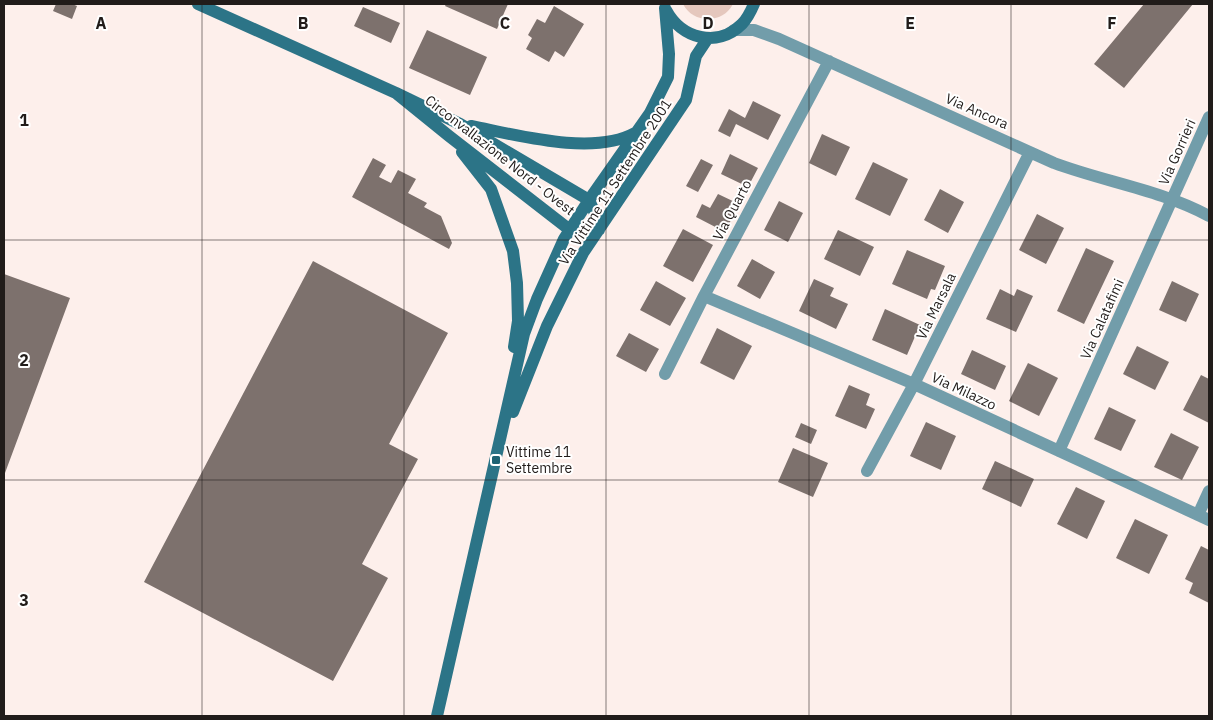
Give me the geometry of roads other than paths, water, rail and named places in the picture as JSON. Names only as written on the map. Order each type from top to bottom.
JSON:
[{"type":"main road","points":[[198,4],[396,92]]},
{"type":"main road","points":[[734,30],[748,16],[754,4]]},
{"type":"main road","points":[[664,6],[677,26],[689,34],[708,38]]},
{"type":"main road","name":"Via Vittime 11 Settembre 2001","points":[[496,456],[524,334],[537,299],[564,239],[650,113],[668,76],[670,54],[664,6]]},
{"type":"main road","name":"Via Ancora","points":[[708,38],[718,37],[734,30]]},
{"type":"main road","name":"Via Vittime 11 Settembre 2001","points":[[496,456],[547,326],[583,254],[686,100],[696,56],[708,38]]},
{"type":"main road","name":"Circonvallazione Nord - Ovest","points":[[396,92],[460,124],[589,200],[597,218],[599,230],[570,230],[449,136],[396,92]]},
{"type":"main road","name":"Circonvallazione Nord - Ovest","points":[[460,124],[529,138],[580,144],[618,141],[636,133]]},
{"type":"main road","points":[[437,716],[496,456],[518,321],[517,283],[513,251],[491,189],[449,136]]},
{"type":"street","name":"Via Ancora","points":[[734,30],[754,30],[829,61],[1054,164],[1088,176],[1172,199],[1209,216]]},
{"type":"street","name":"Via Quarto","points":[[665,374],[704,296],[829,61]]},
{"type":"street","name":"Via Gorrieri","points":[[1172,199],[1209,117]]},
{"type":"street","name":"Via Marsala","points":[[867,471],[914,384],[1030,152]]},
{"type":"street","name":"Via Calatafimi","points":[[1059,451],[1172,199]]},
{"type":"street","name":"Via Milazzo","points":[[704,296],[914,384],[1203,517]]},
{"type":"street","points":[[1203,517],[1209,491]]},
{"type":"place","name":"Vittime 11 Settembre","points":[[496,460]]}]
